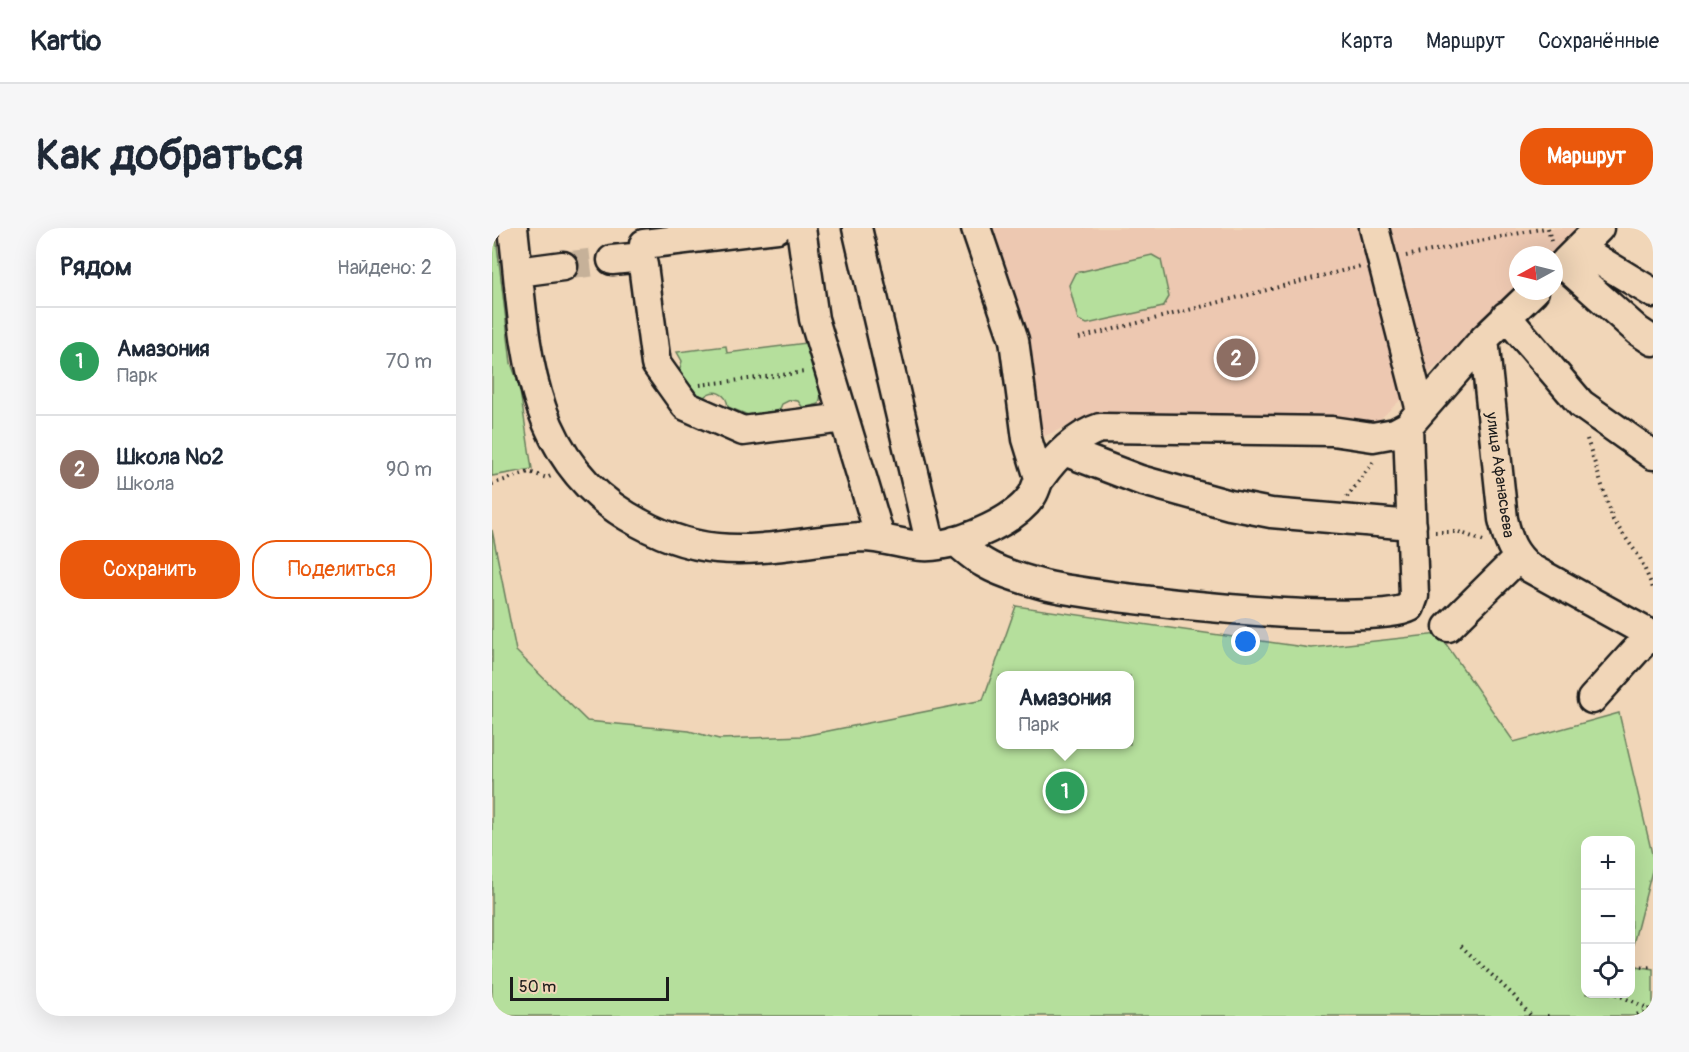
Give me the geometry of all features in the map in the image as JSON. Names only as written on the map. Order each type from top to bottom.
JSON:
[{"type":"street","points":[[513,228],[532,383],[547,427],[573,468],[596,494],[616,510],[661,534],[683,542],[716,548],[740,549],[853,537],[880,537],[943,544],[984,564],[1044,585],[1203,608],[1334,614],[1400,613],[1410,607],[1414,596],[1408,423],[1382,261],[1374,228]]},
{"type":"street","points":[[644,244],[777,228]]},
{"type":"street","points":[[801,228],[811,304],[880,537]]},
{"type":"street","points":[[857,228],[943,544]]},
{"type":"street","points":[[976,228],[1014,340],[1027,439],[1039,478]]},
{"type":"street","points":[[1565,262],[1599,228]]},
{"type":"street","points":[[612,260],[633,258],[643,265],[657,364],[672,388],[689,408],[743,431],[844,418]]},
{"type":"street","points":[[1565,262],[1653,293]]},
{"type":"street","points":[[1565,262],[1638,331],[1653,340]]},
{"type":"street","points":[[518,272],[563,266]]},
{"type":"street","points":[[943,544],[1013,517],[1032,496],[1039,478],[1064,451],[1088,432],[1100,428],[1332,431],[1373,437],[1408,423],[1484,339],[1524,300]]},
{"type":"street","points":[[1506,316],[1581,404],[1653,454]]},
{"type":"street","name":"улица Афанасьева","points":[[1484,339],[1503,519],[1508,543],[1518,558],[1530,568],[1652,635]]},
{"type":"street","points":[[1064,451],[1140,480],[1230,505],[1271,513],[1412,525]]},
{"type":"street","points":[[1448,627],[1518,558]]},
{"type":"street","points":[[1592,699],[1652,635]]},
{"type":"path","points":[[1080,338],[1382,261],[1545,228]]},
{"type":"path","points":[[672,388],[829,369]]},
{"type":"path","points":[[1581,404],[1590,453],[1614,520],[1640,558],[1653,588]]},
{"type":"path","points":[[1345,499],[1408,423]]},
{"type":"path","points":[[492,484],[529,472],[547,478],[573,468]]},
{"type":"path","points":[[1440,532],[1459,532],[1475,537],[1518,558]]},
{"type":"path","points":[[1461,946],[1514,996],[1531,1016]]},
{"type":"path","points":[[1635,967],[1653,966]]},
{"type":"path","points":[[1628,998],[1651,1009]]},
{"type":"path","points":[[1634,1016],[1651,1009]]},
{"type":"shaded area","points":[[988,228],[1588,228],[1563,248],[1563,246],[1509,246],[1509,297],[1376,423],[1083,419],[1038,439]]},
{"type":"green space","points":[[492,228],[495,228],[511,363],[519,385],[532,469],[492,476]]},
{"type":"green space","points":[[1152,255],[1161,260],[1169,297],[1163,307],[1087,324],[1078,320],[1069,285],[1075,273]]},
{"type":"green space","points":[[806,343],[821,395],[819,404],[803,408],[798,401],[790,400],[782,404],[779,411],[748,415],[728,407],[725,398],[719,393],[708,394],[704,397],[697,394],[679,371],[682,361],[677,352],[726,346],[727,353]]},
{"type":"green space","points":[[492,530],[516,651],[587,721],[689,731],[719,739],[803,736],[983,700],[1016,606],[1311,648],[1439,634],[1514,742],[1619,713],[1653,858],[1653,867],[1635,937],[1635,836],[1581,836],[1581,998],[1635,998],[1635,966],[1653,969],[1653,1016],[492,1016]]},
{"type":"tunnel","points":[[563,266],[612,260]]},
{"type":"place","name":"Школа №2","points":[[1236,358]]},
{"type":"place","name":"Амазония","points":[[1065,791]]}]
